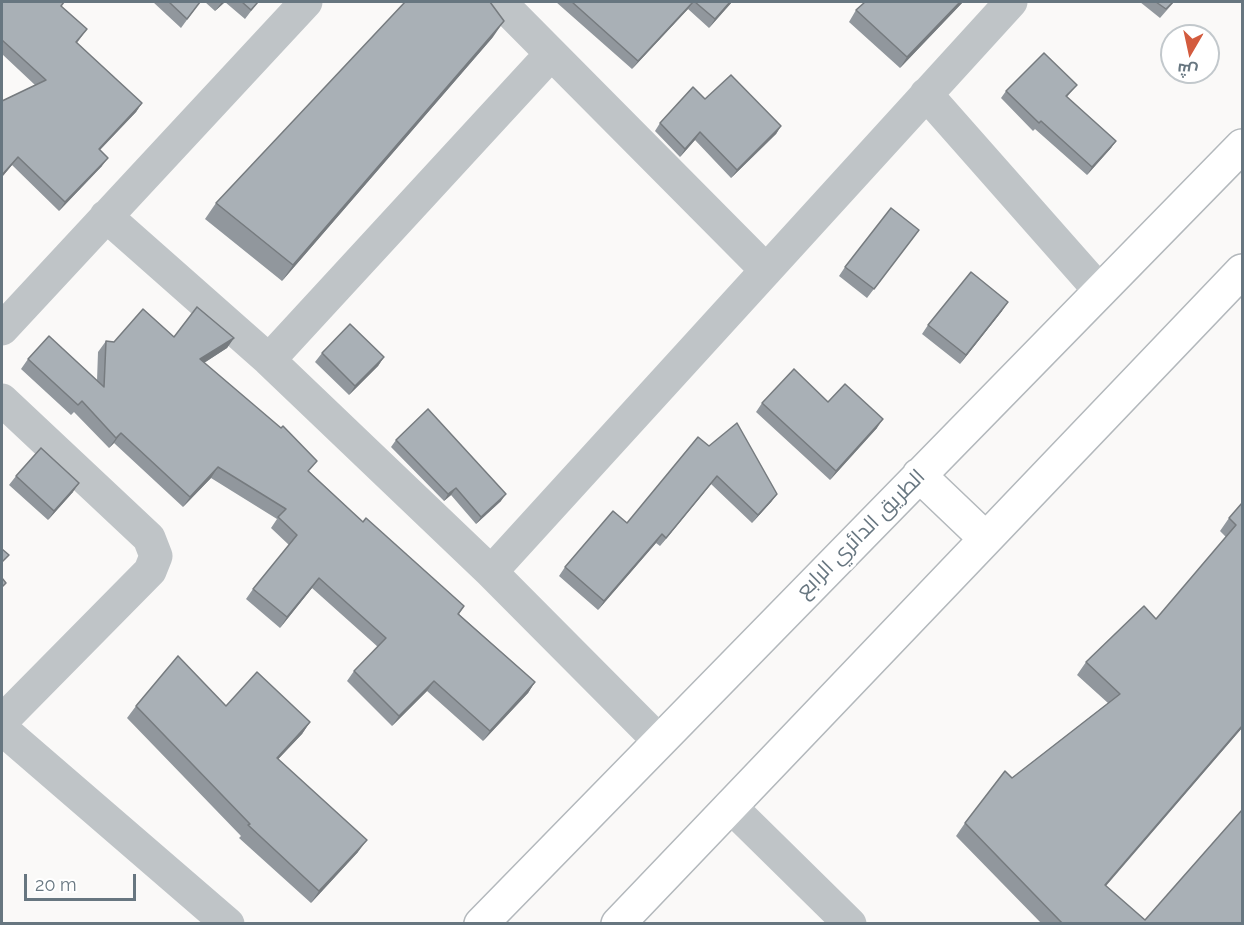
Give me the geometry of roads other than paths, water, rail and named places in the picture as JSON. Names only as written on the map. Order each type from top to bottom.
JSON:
[{"type":"main road","name":"الطريق الدائري الرابع","points":[[481,924],[658,740],[1242,146]]},
{"type":"main road","points":[[618,924],[985,538],[1241,274]]},
{"type":"main road","points":[[919,475],[985,538]]},
{"type":"street","points":[[2,329],[306,2]]},
{"type":"street","points":[[500,2],[766,270]]},
{"type":"street","points":[[490,572],[1011,2]]},
{"type":"street","points":[[268,360],[551,54]]},
{"type":"street","points":[[926,94],[1100,291]]},
{"type":"street","points":[[106,216],[268,360],[490,572],[658,740]]},
{"type":"street","points":[[2,400],[148,538],[156,556],[150,571],[2,721]]},
{"type":"street","points":[[2,729],[228,924]]},
{"type":"street","points":[[730,806],[850,924]]}]
